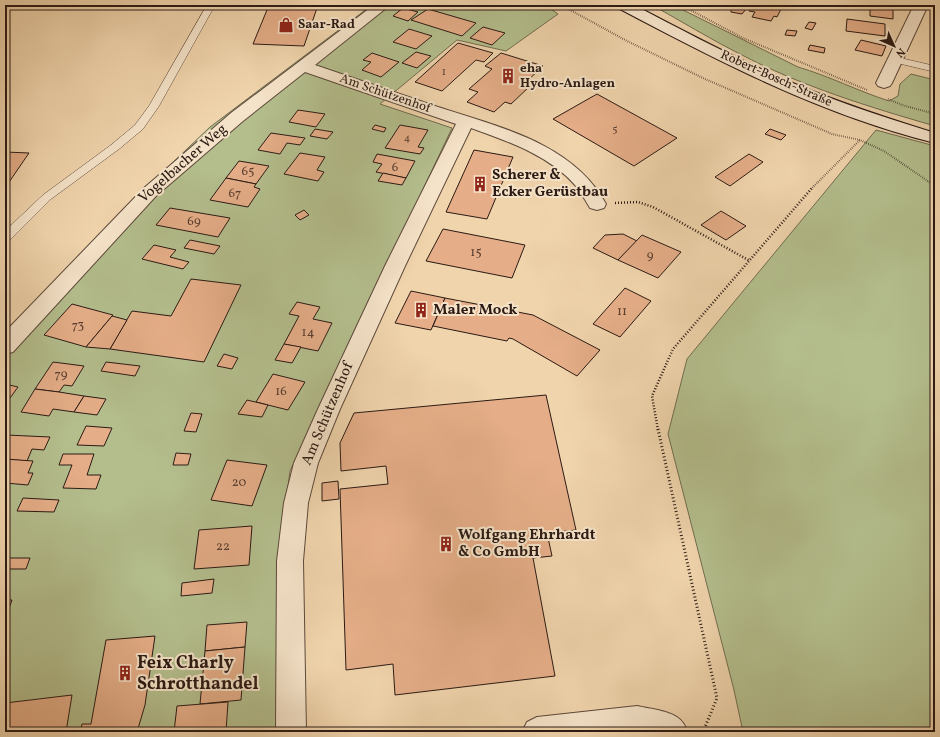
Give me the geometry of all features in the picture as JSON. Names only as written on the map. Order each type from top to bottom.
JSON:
[{"type":"street","name":"Vogelbacher Weg","points":[[5,346],[65,280],[150,192],[237,117],[383,5]]},
{"type":"street","name":"Robert-Bosch-Straße","points":[[623,5],[766,78],[817,99],[881,122],[935,138]]},
{"type":"street","points":[[884,90],[921,5]]},
{"type":"street","name":"Am Schützenhof","points":[[303,66],[466,121],[506,136],[537,150],[559,162],[578,177],[590,189],[597,204]]},
{"type":"street","name":"Am Schützenhof","points":[[291,732],[290,561],[296,503],[306,463],[329,409],[395,266],[466,121]]},
{"type":"street","points":[[537,732],[637,722],[663,726],[672,732]]},
{"type":"lane","points":[[5,238],[47,197],[115,147],[139,127],[154,106],[211,5]]},
{"type":"lane","points":[[896,60],[935,69]]},
{"type":"path","points":[[561,5],[627,41],[705,79],[832,134],[860,140],[884,151],[935,186]]},
{"type":"path","points":[[681,5],[743,38],[871,92]]},
{"type":"path","points":[[884,90],[902,105],[935,114]]},
{"type":"path","points":[[703,732],[716,698],[663,457],[652,396],[673,349],[812,188],[860,140]]},
{"type":"path","points":[[597,204],[638,202],[653,207],[750,261]]},
{"type":"green space","points":[[372,5],[545,5],[558,14],[506,51],[457,40],[380,104],[452,128],[290,471],[277,573],[280,732],[5,732],[5,336],[144,190],[210,127]]},
{"type":"green space","points":[[652,5],[673,5],[798,67],[889,101],[898,96],[900,84],[911,74],[935,80],[935,126],[836,95],[763,66]]},
{"type":"green space","points":[[876,130],[935,146],[935,732],[743,732],[734,690],[668,434],[687,359]]},
{"type":"building","name":"Saar-Rad","points":[[269,5],[318,5],[304,46],[253,44]]},
{"type":"building","points":[[752,5],[780,5],[778,8],[781,9],[777,17],[774,16],[771,21],[752,17],[755,12],[749,11]]},
{"type":"building","points":[[870,5],[893,9],[893,19],[870,16]]},
{"type":"building","points":[[731,6],[746,9],[742,14],[731,12]]},
{"type":"building","points":[[403,8],[418,12],[408,21],[393,16]]},
{"type":"building","points":[[428,9],[476,23],[462,36],[411,20]]},
{"type":"building","points":[[847,19],[885,24],[885,36],[846,31]]},
{"type":"building","points":[[809,22],[816,23],[812,30],[805,28]]},
{"type":"building","points":[[483,27],[505,33],[492,45],[470,38]]},
{"type":"building","points":[[409,29],[432,36],[416,49],[393,42]]},
{"type":"building","points":[[787,30],[797,31],[795,36],[785,35]]},
{"type":"building","points":[[861,40],[886,46],[882,56],[855,50]]},
{"type":"building","points":[[458,43],[493,53],[484,62],[476,60],[442,91],[415,82]]},
{"type":"building","points":[[810,45],[825,48],[824,53],[808,50]]},
{"type":"building","points":[[416,52],[431,56],[417,68],[402,63]]},
{"type":"building","points":[[372,53],[399,62],[381,77],[362,70],[371,62],[363,60]]},
{"type":"building","name":"eha Hydro-Anlagen","points":[[501,53],[543,66],[524,84],[530,86],[511,104],[505,102],[494,112],[467,102],[478,92],[469,89],[492,69],[485,66]]},
{"type":"building","points":[[597,94],[677,138],[634,166],[553,119]]},
{"type":"building","points":[[298,110],[325,114],[316,127],[289,122]]},
{"type":"building","points":[[375,125],[386,128],[384,132],[372,129]]},
{"type":"building","points":[[400,125],[428,130],[418,147],[424,148],[420,154],[385,148]]},
{"type":"building","points":[[315,129],[333,132],[327,139],[310,136]]},
{"type":"building","points":[[770,129],[786,135],[781,140],[765,134]]},
{"type":"building","points":[[271,133],[305,138],[300,145],[287,143],[280,154],[258,150]]},
{"type":"building","name":"Scherer & Ecker Gerüstbau","points":[[474,150],[513,157],[487,219],[446,212]]},
{"type":"building","points":[[5,152],[29,153],[5,188]]},
{"type":"building","points":[[300,153],[325,157],[317,170],[324,172],[318,181],[284,174]]},
{"type":"building","points":[[377,154],[415,161],[406,178],[376,172],[382,164],[373,162]]},
{"type":"building","points":[[749,154],[763,162],[730,186],[715,177]]},
{"type":"building","points":[[239,161],[269,166],[256,184],[226,178]]},
{"type":"building","points":[[383,173],[406,178],[402,185],[378,181]]},
{"type":"building","points":[[226,178],[256,184],[254,187],[260,189],[248,207],[210,200]]},
{"type":"building","points":[[170,208],[230,218],[218,237],[156,225]]},
{"type":"building","points":[[304,210],[309,215],[300,220],[295,215]]},
{"type":"building","points":[[721,211],[746,226],[726,240],[701,225]]},
{"type":"building","points":[[443,229],[525,245],[512,278],[426,261]]},
{"type":"building","points":[[623,234],[637,241],[618,260],[593,248],[605,235]]},
{"type":"building","points":[[642,235],[681,252],[658,278],[618,260]]},
{"type":"building","points":[[190,240],[220,246],[214,254],[184,248]]},
{"type":"building","points":[[154,245],[176,250],[170,257],[189,262],[183,269],[142,259]]},
{"type":"building","points":[[191,279],[241,285],[204,362],[110,349],[132,311],[171,316]]},
{"type":"building","points":[[625,288],[651,301],[620,337],[593,324]]},
{"type":"building","name":"Maler Mock","points":[[411,291],[445,298],[431,330],[395,323]]},
{"type":"building","points":[[445,298],[533,315],[600,350],[577,376],[513,339],[509,338],[507,341],[433,326]]},
{"type":"building","points":[[297,302],[320,307],[313,319],[332,323],[318,351],[284,344],[299,316],[289,314]]},
{"type":"building","points":[[72,304],[113,315],[86,347],[44,335]]},
{"type":"building","points":[[112,316],[127,320],[110,349],[86,347]]},
{"type":"building","points":[[284,344],[301,347],[292,363],[275,360]]},
{"type":"building","points":[[224,354],[238,358],[232,369],[217,366]]},
{"type":"building","points":[[53,362],[84,366],[72,386],[64,385],[59,392],[35,389]]},
{"type":"building","points":[[106,362],[140,366],[135,376],[101,371]]},
{"type":"building","points":[[273,374],[305,382],[288,410],[256,402]]},
{"type":"building","points":[[5,384],[18,387],[5,405]]},
{"type":"building","points":[[35,389],[84,396],[74,412],[53,409],[49,416],[21,412]]},
{"type":"building","name":"Wolfgang Ehrhardt & Co GmbH","points":[[546,395],[576,530],[547,533],[552,556],[533,558],[555,676],[395,695],[393,664],[346,670],[340,489],[388,484],[386,466],[341,471],[340,443],[354,413]]},
{"type":"building","points":[[84,396],[106,399],[97,415],[74,412]]},
{"type":"building","points":[[247,400],[268,405],[262,417],[238,414]]},
{"type":"building","points":[[191,413],[202,414],[196,432],[184,431]]},
{"type":"building","points":[[86,426],[112,428],[104,446],[77,445]]},
{"type":"building","points":[[6,435],[50,437],[44,450],[32,449],[27,461],[5,459]]},
{"type":"building","points":[[176,453],[191,454],[188,465],[173,465]]},
{"type":"building","points":[[63,454],[94,454],[87,475],[101,475],[96,489],[63,488],[72,465],[59,465]]},
{"type":"building","points":[[5,459],[33,461],[28,473],[33,473],[28,485],[5,483]]},
{"type":"building","points":[[227,460],[267,465],[252,506],[211,500]]},
{"type":"building","points":[[338,481],[339,499],[322,501],[322,483]]},
{"type":"building","points":[[23,498],[59,500],[54,512],[17,511]]},
{"type":"building","points":[[252,526],[249,565],[194,569],[199,530]]},
{"type":"building","points":[[5,558],[30,558],[26,569],[5,569]]},
{"type":"building","points":[[214,579],[212,593],[181,596],[182,583]]},
{"type":"building","points":[[5,600],[12,600],[5,620]]},
{"type":"building","points":[[247,622],[245,647],[205,651],[207,625]]},
{"type":"building","name":"Feix Charly Schrotthandel","points":[[155,636],[145,705],[137,732],[80,732],[82,724],[91,724],[106,640]]},
{"type":"building","points":[[245,647],[241,700],[200,704],[205,651]]},
{"type":"building","points":[[72,695],[66,732],[5,732],[5,703]]},
{"type":"building","points":[[228,702],[226,732],[174,732],[177,706]]},
{"type":"place","name":"Saar-Rad","points":[[286,25]]},
{"type":"place","name":"eha Hydro-Anlagen","points":[[508,76]]},
{"type":"place","name":"Scherer & Ecker Gerüstbau","points":[[480,184]]},
{"type":"place","name":"Maler Mock","points":[[421,310]]},
{"type":"place","name":"Wolfgang Ehrhardt & Co GmbH","points":[[446,544]]},
{"type":"place","name":"Feix Charly Schrotthandel","points":[[125,673]]}]
